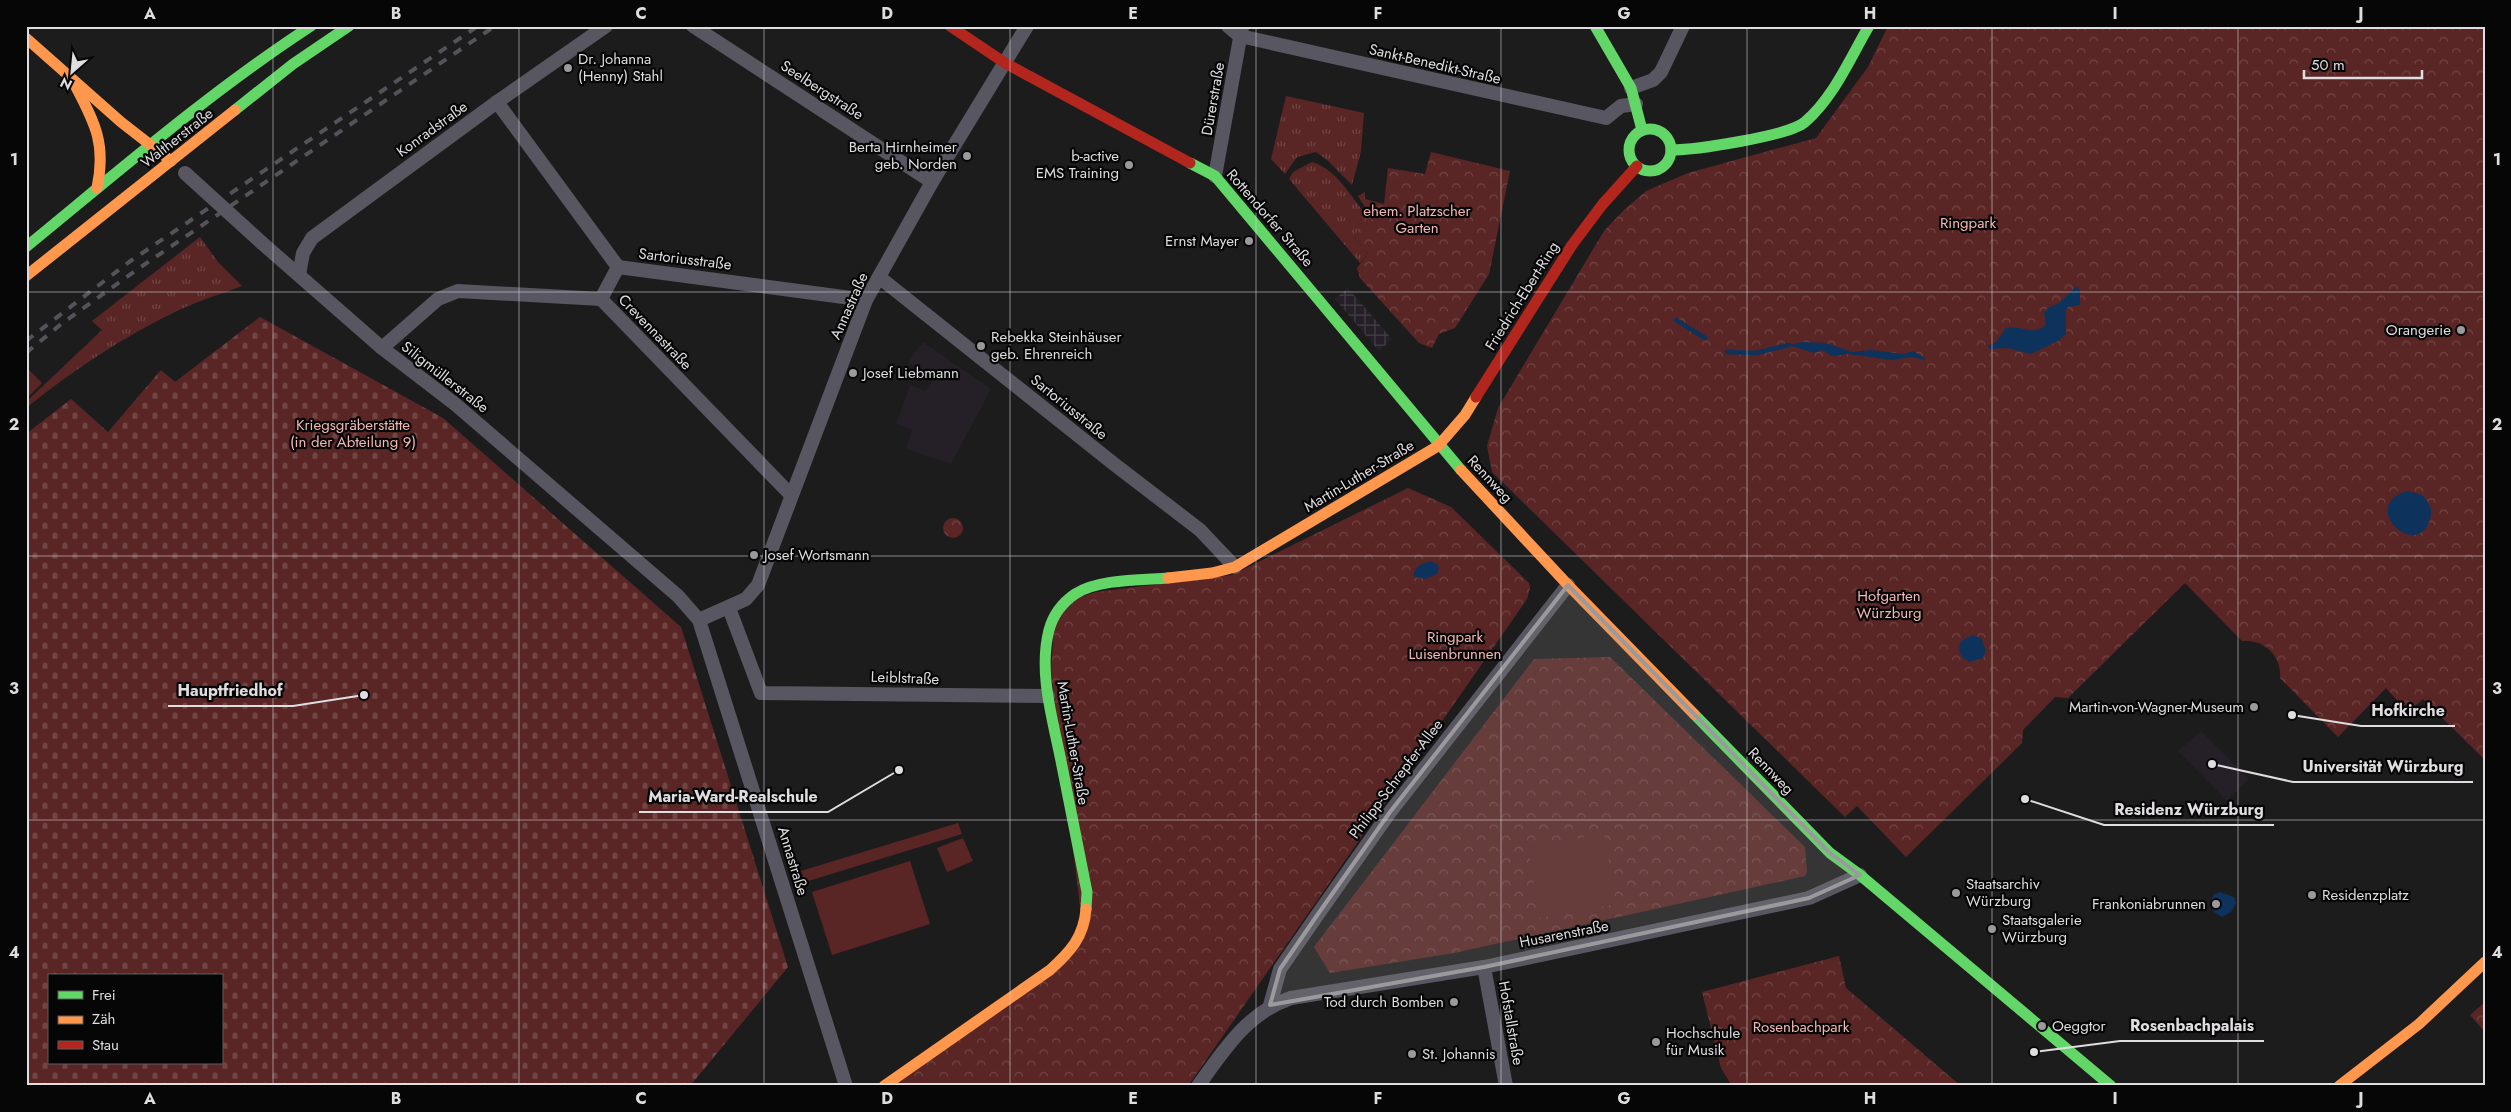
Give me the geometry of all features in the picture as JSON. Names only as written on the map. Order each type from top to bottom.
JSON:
[{"type":"main road","name":"Waltherstraße","points":[[26,248],[97,188],[266,56],[311,26]]},
{"type":"main road","name":"Waltherstraße","points":[[26,276],[293,64],[349,26]]},
{"type":"main road","name":"Rottendorfer Straße","points":[[950,26],[1005,63],[1215,176],[1317,296],[1438,446]]},
{"type":"main road","points":[[1595,26],[1631,88],[1642,130]]},
{"type":"main road","points":[[1671,150],[1687,150],[1773,134],[1804,123],[1828,96],[1869,26]]},
{"type":"main road","points":[[26,38],[121,122],[171,161]]},
{"type":"main road","points":[[72,80],[101,134],[103,155],[97,188]]},
{"type":"main road","points":[[1656,129],[1668,138],[1671,150],[1669,160],[1658,170],[1650,171],[1637,166],[1629,153],[1629,146],[1635,135],[1642,130],[1656,129]]},
{"type":"main road","name":"Friedrich-Ebert-Ring","points":[[1438,446],[1465,416],[1572,245],[1602,205],[1637,166]]},
{"type":"main road","name":"Martin-Luther-Straße","points":[[884,1086],[1050,970],[1070,952],[1084,930],[1087,919],[1087,892],[1048,696],[1046,667],[1048,632],[1057,611],[1067,598],[1080,590],[1095,585],[1212,573],[1235,567],[1438,446]]},
{"type":"main road","name":"Rennweg","points":[[1438,446],[1568,585],[1830,853],[1860,875],[2111,1086]]},
{"type":"main road","points":[[2338,1086],[2419,1024],[2485,962]]},
{"type":"street","name":"Konradstraße","points":[[299,275],[303,253],[312,238],[497,102],[606,26]]},
{"type":"street","name":"Seelbergstraße","points":[[693,26],[932,182]]},
{"type":"street","name":"Annastraße","points":[[846,1086],[698,620],[746,599],[758,585],[866,300],[932,182],[1026,26]]},
{"type":"street","name":"Sankt-Benedikt-Straße","points":[[1228,26],[1241,31],[1606,118],[1621,106],[1636,104]]},
{"type":"street","points":[[1631,88],[1653,80],[1661,72],[1683,26]]},
{"type":"street","name":"Dürerstraße","points":[[1215,176],[1241,31]]},
{"type":"street","points":[[497,102],[618,267]]},
{"type":"street","name":"Siligmüllerstraße","points":[[171,161],[382,348],[469,416],[678,596],[698,620]]},
{"type":"street","name":"Crevennastraße","points":[[618,267],[601,299],[792,495]]},
{"type":"street","name":"Sartoriusstraße","points":[[618,267],[866,300]]},
{"type":"street","name":"Sartoriusstraße","points":[[880,277],[1114,464],[1200,530],[1235,567]]},
{"type":"street","points":[[382,348],[438,299],[458,291],[601,299]]},
{"type":"street","name":"Philipp-Schrepfer-Allee","points":[[1270,1005],[1280,969],[1323,906],[1396,805],[1568,585]]},
{"type":"street","name":"Leiblstraße","points":[[729,608],[761,693],[1048,696]]},
{"type":"street","name":"Husarenstraße","points":[[1270,1005],[1291,998],[1484,967],[1809,898],[1860,875]]},
{"type":"street","name":"Hofstallstraße","points":[[1484,967],[1506,1086]]},
{"type":"street","points":[[1198,1086],[1244,1027],[1270,1005]]},
{"type":"highlighted area","points":[[1568,585],[1830,853],[1860,875],[1809,898],[1484,967],[1270,1005],[1280,969],[1390,812]]},
{"type":"shaded area","points":[[1348,288],[1392,339],[1379,351],[1335,299]]},
{"type":"shaded area","points":[[923,342],[991,389],[951,464],[906,449],[912,430],[896,424],[910,385],[926,391],[933,379],[908,362]]},
{"type":"shaded area","points":[[2201,731],[2249,779],[2227,801],[2178,751]]},
{"type":"green space","name":"Hofgarten Würzburg","points":[[1888,26],[2485,26],[2485,760],[2423,699],[2408,712],[2386,688],[2338,737],[2280,678],[2278,663],[2270,650],[2258,643],[2242,641],[2185,583],[2068,698],[2055,697],[2023,730],[2022,743],[1906,857],[1857,806],[1845,817],[1492,472],[1487,446],[1498,408],[1604,231],[1646,191],[1688,173],[1816,138],[1868,67]]},
{"type":"green space","points":[[1286,96],[1364,113],[1361,151],[1352,185],[1327,160],[1316,152],[1297,157],[1285,174],[1271,159]]},
{"type":"green space","name":"ehem. Platzscher Garten","points":[[1431,152],[1510,171],[1489,274],[1455,328],[1439,334],[1432,348],[1419,343],[1360,278],[1357,268],[1368,253],[1355,239],[1363,211],[1374,221],[1358,196],[1365,192],[1365,199],[1384,204],[1388,168],[1425,174]]},
{"type":"green space","points":[[1312,162],[1320,165],[1335,176],[1363,211],[1355,239],[1368,253],[1360,263],[1289,179],[1293,172]]},
{"type":"green space","points":[[200,237],[218,262],[242,286],[185,307],[137,332],[80,367],[26,408],[26,402],[102,330],[92,321]]},
{"type":"green space","name":"Kriegsgräberstätte (in der Abteilung 9)","points":[[260,317],[443,418],[681,627],[788,967],[690,1086],[36,1086],[26,1081],[26,434],[71,399],[108,432],[161,370],[175,382]]},
{"type":"green space","points":[[26,367],[42,383],[26,399]]},
{"type":"green space","name":"Ringpark Luisenbrunnen","points":[[1408,488],[1451,507],[1529,583],[1530,588],[1527,599],[1188,1086],[892,1086],[1051,970],[1083,930],[1051,672],[1054,627],[1071,600],[1096,592],[1232,575]]},
{"type":"green space","points":[[953,518],[960,521],[963,528],[960,535],[953,538],[946,535],[943,528],[946,521]]},
{"type":"green space","points":[[1610,657],[1805,847],[1807,872],[1805,876],[1454,953],[1330,973],[1314,947],[1534,659]]},
{"type":"green space","points":[[958,823],[962,834],[805,882],[801,871]]},
{"type":"green space","points":[[1604,834],[1616,904],[1540,918],[1528,847]]},
{"type":"green space","points":[[963,838],[973,861],[947,872],[937,848]]},
{"type":"green space","points":[[910,861],[930,924],[832,955],[812,892]]},
{"type":"green space","name":"Rosenbachpark","points":[[1839,956],[1846,988],[1961,1086],[1732,1086],[1721,1068],[1702,992]]},
{"type":"green space","points":[[2485,1002],[2485,1032],[2470,1015]]},
{"type":"water","points":[[2077,286],[2080,291],[2080,305],[2068,307],[2066,310],[2066,334],[2058,341],[2031,354],[2007,348],[1990,349],[1988,346],[1996,342],[2006,328],[2037,330],[2041,328],[2046,324],[2044,313],[2048,308],[2059,303]]},
{"type":"water","points":[[1803,342],[1826,343],[1852,352],[1871,350],[1904,354],[1913,351],[1925,358],[1924,360],[1912,357],[1892,360],[1848,354],[1832,356],[1822,350],[1814,353],[1789,345]]},
{"type":"water","points":[[2407,491],[2422,495],[2431,509],[2430,519],[2424,531],[2414,535],[2404,533],[2395,527],[2389,518],[2388,508],[2393,498]]},
{"type":"water","points":[[1427,562],[1433,562],[1439,566],[1437,574],[1425,579],[1415,577],[1413,574],[1419,566]]},
{"type":"water","points":[[1972,635],[1981,638],[1986,650],[1983,658],[1970,662],[1960,654],[1959,648],[1961,641]]},
{"type":"water","name":"Frankoniabrunnen","points":[[2220,892],[2234,897],[2236,903],[2231,912],[2222,917],[2214,912],[2211,900],[2214,894]]},
{"type":"waterway","points":[[1676,320],[1705,338]]},
{"type":"waterway","points":[[1727,352],[1756,353],[1789,345]]},
{"type":"railway","points":[[26,341],[129,262],[478,26]]},
{"type":"railway","points":[[26,353],[60,325],[135,271],[495,26]]},
{"type":"traffic: fast","points":[[26,247],[201,105],[311,26]]},
{"type":"traffic: fast","points":[[235,110],[293,64],[349,26]]},
{"type":"traffic: fast","points":[[1595,26],[1631,88],[1642,130]]},
{"type":"traffic: fast","points":[[1671,150],[1700,148],[1762,137],[1796,127],[1805,122],[1825,101],[1869,26]]},
{"type":"traffic: fast","points":[[1646,129],[1654,129],[1665,135],[1671,150],[1665,165],[1654,171],[1646,171],[1635,165],[1629,154],[1629,146],[1635,135],[1646,129]]},
{"type":"traffic: fast","points":[[1190,163],[1215,176],[1461,470]]},
{"type":"traffic: fast","points":[[1086,909],[1087,892],[1048,696],[1045,663],[1049,630],[1053,619],[1062,605],[1084,589],[1095,585],[1120,581],[1168,578]]},
{"type":"traffic: fast","points":[[1694,714],[1830,853],[1860,875],[2111,1086]]},
{"type":"traffic: slow","points":[[26,38],[121,122],[171,161]]},
{"type":"traffic: slow","points":[[76,87],[94,124],[100,147],[100,173],[97,188]]},
{"type":"traffic: slow","points":[[26,276],[235,110]]},
{"type":"traffic: slow","points":[[1168,578],[1212,573],[1235,567],[1438,446],[1465,415],[1476,397]]},
{"type":"traffic: slow","points":[[1461,470],[1568,585],[1694,714]]},
{"type":"traffic: slow","points":[[884,1086],[1050,970],[1075,943],[1085,919],[1086,909]]},
{"type":"traffic: slow","points":[[2339,1086],[2419,1024],[2485,962]]},
{"type":"traffic: jam","points":[[950,26],[1005,63],[1190,163]]},
{"type":"traffic: jam","points":[[1476,397],[1572,245],[1602,205],[1637,166]]},
{"type":"place","name":"Dr. Johanna (Henny) Stahl","points":[[568,68]]},
{"type":"place","name":"Berta Hirnheimer geb. Norden","points":[[967,156]]},
{"type":"place","name":"b-active EMS Training","points":[[1129,165]]},
{"type":"place","name":"Ernst Mayer","points":[[1249,241]]},
{"type":"place","name":"Orangerie","points":[[2461,330]]},
{"type":"place","name":"Rebekka Steinhäuser geb. Ehrenreich","points":[[981,346]]},
{"type":"place","name":"Josef Liebmann","points":[[853,373]]},
{"type":"place","name":"Josef Wortsmann","points":[[754,555]]},
{"type":"place","name":"Hauptfriedhof","points":[[364,695]]},
{"type":"place","name":"Martin-von-Wagner-Museum","points":[[2254,707]]},
{"type":"place","name":"Hofkirche","points":[[2292,715]]},
{"type":"place","name":"Universität Würzburg","points":[[2212,764]]},
{"type":"place","name":"Maria-Ward-Realschule","points":[[899,770]]},
{"type":"place","name":"Residenz Würzburg","points":[[2025,799]]},
{"type":"place","name":"Staatsarchiv Würzburg","points":[[1956,893]]},
{"type":"place","name":"Residenzplatz","points":[[2312,895]]},
{"type":"place","name":"Frankoniabrunnen","points":[[2216,904]]},
{"type":"place","name":"Staatsgalerie Würzburg","points":[[1992,929]]},
{"type":"place","name":"Tod durch Bomben","points":[[1454,1002]]},
{"type":"place","name":"Oeggtor","points":[[2042,1026]]},
{"type":"place","name":"Hochschule für Musik","points":[[1656,1042]]},
{"type":"place","name":"Rosenbachpalais","points":[[2034,1052]]},
{"type":"place","name":"St. Johannis","points":[[1412,1054]]},
{"type":"park label","name":"Ringpark","points":[[1968,223]]}]
